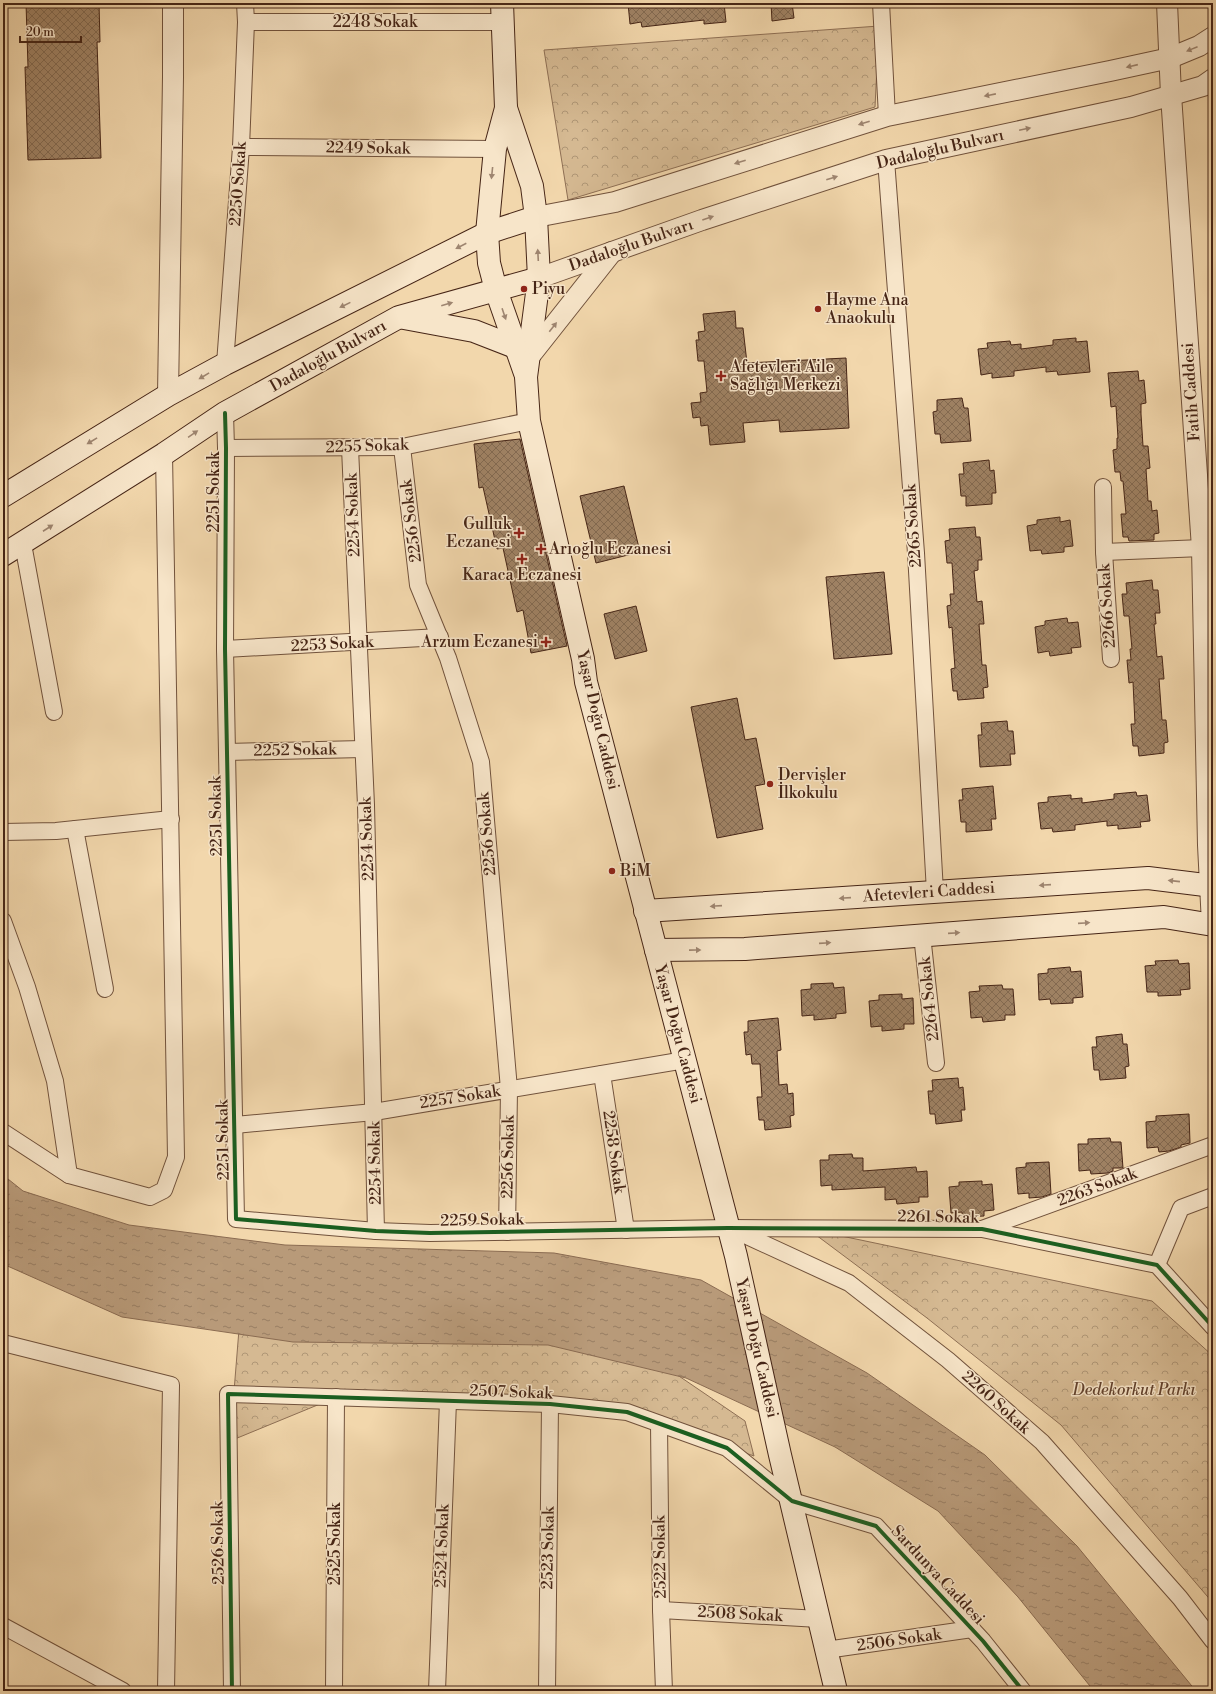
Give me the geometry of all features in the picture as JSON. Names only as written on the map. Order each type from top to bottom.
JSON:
[{"type":"main road","points":[[503,13],[506,108],[532,186],[536,217],[539,278],[524,360]]},
{"type":"main road","points":[[506,108],[495,149],[487,233],[489,263],[496,290],[524,360]]},
{"type":"main road","points":[[3,496],[168,395],[225,364],[487,233],[536,217]]},
{"type":"main road","name":"Dadaloğlu Bulvarı","points":[[3,555],[164,454],[225,413],[399,317],[539,278]]},
{"type":"main road","points":[[399,317],[474,331],[524,360]]},
{"type":"main road","name":"Yaşar Doğu Caddesi","points":[[524,360],[529,421],[583,659],[586,682],[728,1228],[836,1691]]},
{"type":"main road","name":"Afetevleri Caddesi","points":[[645,911],[1148,878],[1211,886]]},
{"type":"main road","points":[[656,950],[745,949],[1164,917],[1212,925]]},
{"type":"street","points":[[168,395],[174,77],[173,3]]},
{"type":"street","name":"2250 Sokak","points":[[225,364],[241,147],[246,22],[245,3]]},
{"type":"street","points":[[881,3],[887,116]]},
{"type":"street","name":"Fatih Caddesi","points":[[1167,3],[1171,95],[1209,658],[1212,925]]},
{"type":"street","name":"2248 Sokak","points":[[246,22],[503,13]]},
{"type":"street","points":[[536,217],[615,202],[887,116],[1170,58],[1199,46],[1213,37]]},
{"type":"street","name":"Dadaloğlu Bulvarı","points":[[539,278],[722,214],[886,160],[1131,107],[1203,86],[1213,80]]},
{"type":"street","name":"2249 Sokak","points":[[241,147],[495,149]]},
{"type":"street","name":"2265 Sokak","points":[[886,160],[915,545],[935,892]]},
{"type":"street","points":[[524,360],[612,252]]},
{"type":"street","name":"2251 Sokak","points":[[225,413],[225,649],[236,1219]]},
{"type":"street","name":"2255 Sokak","points":[[226,448],[402,447],[529,421]]},
{"type":"street","name":"2256 Sokak","points":[[402,447],[418,585],[448,658],[481,762],[509,1089],[507,1232]]},
{"type":"street","name":"2254 Sokak","points":[[350,448],[363,749],[374,1112],[376,1231]]},
{"type":"street","points":[[3,1132],[69,1175],[150,1197],[164,1190],[176,1157],[164,454]]},
{"type":"street","name":"2266 Sokak","points":[[1103,487],[1104,552],[1111,659]]},
{"type":"street","points":[[22,544],[54,712]]},
{"type":"street","name":"2266 Sokak","points":[[1104,552],[1202,548]]},
{"type":"street","name":"2253 Sokak","points":[[225,649],[359,643],[440,637]]},
{"type":"street","name":"2252 Sokak","points":[[227,752],[363,749]]},
{"type":"street","points":[[3,832],[56,831],[171,819]]},
{"type":"street","points":[[75,829],[106,989]]},
{"type":"street","points":[[3,921],[27,987],[55,1081],[69,1175]]},
{"type":"street","name":"2264 Sokak","points":[[922,936],[936,1063]]},
{"type":"street","name":"2257 Sokak","points":[[235,1124],[374,1112],[685,1060]]},
{"type":"street","name":"2258 Sokak","points":[[602,1074],[626,1230]]},
{"type":"street","name":"2263 Sokak","points":[[982,1229],[1213,1145]]},
{"type":"street","points":[[1213,1196],[1181,1208],[1157,1265],[1213,1327]]},
{"type":"street","name":"2259 Sokak","points":[[236,1219],[376,1231],[430,1233],[728,1228]]},
{"type":"street","name":"2261 Sokak","points":[[728,1228],[982,1229],[1157,1265]]},
{"type":"street","name":"2260 Sokak","points":[[728,1228],[849,1283],[948,1360],[1042,1442],[1180,1598],[1213,1641]]},
{"type":"street","points":[[3,1343],[171,1385],[166,1691]]},
{"type":"street","name":"2507 Sokak","points":[[228,1394],[550,1404],[627,1412],[727,1448],[792,1501]]},
{"type":"street","name":"2526 Sokak","points":[[228,1394],[232,1691]]},
{"type":"street","name":"2525 Sokak","points":[[334,1691],[336,1397]]},
{"type":"street","name":"2524 Sokak","points":[[437,1691],[448,1401]]},
{"type":"street","name":"2523 Sokak","points":[[547,1691],[550,1404]]},
{"type":"street","name":"2522 Sokak","points":[[659,1424],[661,1610],[664,1691]]},
{"type":"street","name":"Sardunya Caddesi","points":[[792,1501],[876,1526],[972,1629],[1023,1691]]},
{"type":"street","name":"2508 Sokak","points":[[661,1610],[819,1618]]},
{"type":"street","points":[[3,1626],[123,1691]]},
{"type":"street","name":"2506 Sokak","points":[[826,1650],[972,1629]]},
{"type":"green space","points":[[879,26],[875,107],[568,200],[544,50]]},
{"type":"green space","name":"Dedekorkut Parkı","points":[[808,1229],[1152,1301],[1213,1356],[1213,1603],[1061,1425],[927,1318]]},
{"type":"green space","points":[[240,1317],[485,1325],[651,1357],[745,1421],[754,1456],[639,1416],[337,1397],[230,1441]]},
{"type":"water","points":[[3,1175],[23,1191],[129,1225],[285,1245],[554,1253],[701,1280],[867,1373],[985,1455],[1077,1546],[1196,1691],[1094,1691],[1018,1597],[938,1511],[835,1447],[686,1378],[548,1345],[293,1342],[122,1317],[3,1264]]},
{"type":"building","points":[[26,3],[99,3],[100,42],[97,42],[101,158],[28,160],[25,67],[28,67]]},
{"type":"building","points":[[628,3],[724,3],[726,22],[704,24],[704,20],[642,27],[641,22],[630,24]]},
{"type":"building","points":[[771,3],[792,3],[794,18],[772,21]]},
{"type":"building","points":[[735,311],[736,328],[743,328],[747,363],[846,358],[849,428],[780,432],[779,420],[743,423],[745,442],[710,445],[708,425],[701,426],[700,417],[693,418],[691,403],[701,402],[700,393],[707,392],[704,361],[698,361],[696,340],[699,340],[698,332],[705,331],[703,314]]},
{"type":"building","points":[[1076,338],[1076,342],[1087,341],[1090,372],[1058,375],[1057,371],[1046,372],[1046,367],[1014,371],[1014,376],[992,378],[992,373],[981,375],[978,349],[988,348],[987,343],[1010,341],[1011,345],[1021,344],[1021,349],[1053,345],[1053,340]]},
{"type":"building","points":[[1138,371],[1139,381],[1144,380],[1146,403],[1141,404],[1141,414],[1143,446],[1148,446],[1150,468],[1146,469],[1148,501],[1151,501],[1152,511],[1157,510],[1159,533],[1154,534],[1154,540],[1129,541],[1128,537],[1123,537],[1121,514],[1126,514],[1123,481],[1121,481],[1120,472],[1115,472],[1113,450],[1117,449],[1118,438],[1116,406],[1111,407],[1108,373]]},
{"type":"building","points":[[962,398],[964,408],[968,408],[971,441],[941,443],[940,434],[935,434],[933,412],[937,411],[937,400]]},
{"type":"building","points":[[520,439],[567,646],[531,653],[523,610],[517,612],[503,548],[497,549],[483,487],[479,488],[474,444]]},
{"type":"building","points":[[989,460],[990,471],[994,470],[996,493],[992,493],[992,504],[966,506],[966,496],[961,496],[959,474],[964,474],[963,463]]},
{"type":"building","points":[[624,486],[640,552],[596,563],[580,496]]},
{"type":"building","points":[[1060,517],[1060,522],[1070,520],[1073,546],[1064,547],[1064,552],[1042,554],[1041,550],[1030,551],[1027,526],[1037,524],[1037,520]]},
{"type":"building","points":[[975,527],[976,537],[980,537],[982,560],[978,560],[978,570],[974,571],[977,602],[982,601],[984,624],[979,624],[982,665],[986,665],[988,687],[983,688],[984,698],[958,700],[957,691],[953,691],[951,669],[955,668],[952,627],[949,628],[947,606],[951,605],[950,594],[954,594],[952,563],[947,563],[945,541],[950,540],[949,529]]},
{"type":"building","points":[[884,572],[892,654],[834,659],[826,577]]},
{"type":"building","points":[[1152,580],[1153,590],[1158,590],[1160,613],[1155,613],[1156,624],[1154,624],[1157,657],[1162,656],[1164,679],[1159,679],[1162,720],[1166,720],[1168,742],[1164,743],[1164,753],[1139,756],[1138,746],[1133,746],[1131,724],[1135,724],[1133,682],[1129,683],[1127,660],[1131,660],[1130,649],[1132,649],[1129,616],[1124,616],[1122,594],[1127,594],[1126,583]]},
{"type":"building","points":[[636,606],[647,651],[615,659],[604,614]]},
{"type":"building","points":[[1067,618],[1068,623],[1078,622],[1081,647],[1071,648],[1072,653],[1050,656],[1049,651],[1038,653],[1035,627],[1045,625],[1045,621]]},
{"type":"building","points":[[737,698],[745,740],[756,738],[765,784],[755,786],[763,829],[717,838],[691,707]]},
{"type":"building","points":[[1007,721],[1008,731],[1013,731],[1015,754],[1010,754],[1011,765],[980,767],[978,735],[982,735],[981,723]]},
{"type":"building","points":[[993,786],[996,819],[991,819],[992,830],[966,832],[966,822],[961,822],[959,800],[963,800],[962,789]]},
{"type":"building","points":[[1136,792],[1137,796],[1147,795],[1150,821],[1140,822],[1141,827],[1118,829],[1118,825],[1107,826],[1107,821],[1075,825],[1075,830],[1053,832],[1052,828],[1041,829],[1038,803],[1048,802],[1048,797],[1071,795],[1071,799],[1082,798],[1082,803],[1114,799],[1114,794]]},
{"type":"building","points":[[1178,960],[1179,964],[1189,963],[1190,989],[1180,990],[1181,995],[1158,996],[1158,992],[1147,992],[1145,966],[1156,965],[1155,961]]},
{"type":"building","points":[[1070,967],[1071,972],[1081,971],[1083,997],[1073,998],[1073,1003],[1051,1004],[1050,999],[1039,1000],[1038,974],[1048,973],[1048,969]]},
{"type":"building","points":[[833,983],[834,988],[844,987],[846,1013],[836,1014],[836,1018],[814,1020],[814,1015],[802,1016],[801,990],[811,989],[811,984]]},
{"type":"building","points":[[1002,985],[1003,989],[1013,989],[1015,1015],[1005,1015],[1005,1020],[983,1022],[982,1017],[971,1018],[969,992],[980,991],[979,986]]},
{"type":"building","points":[[902,994],[902,999],[913,998],[914,1024],[904,1024],[904,1029],[882,1031],[882,1026],[871,1027],[869,1001],[879,1000],[879,995]]},
{"type":"building","points":[[778,1018],[781,1050],[777,1051],[779,1085],[787,1084],[788,1094],[793,1093],[794,1115],[790,1116],[791,1127],[765,1130],[764,1120],[759,1120],[757,1097],[762,1097],[760,1064],[752,1064],[751,1054],[746,1055],[744,1032],[748,1032],[748,1021]]},
{"type":"building","points":[[1122,1034],[1123,1044],[1127,1044],[1129,1066],[1125,1067],[1126,1078],[1100,1080],[1099,1070],[1094,1070],[1092,1047],[1097,1047],[1096,1037]]},
{"type":"building","points":[[958,1078],[959,1088],[963,1087],[965,1110],[961,1110],[962,1121],[936,1124],[935,1114],[930,1114],[928,1091],[933,1091],[932,1080]]},
{"type":"building","points":[[1189,1114],[1190,1143],[1181,1145],[1181,1147],[1169,1151],[1159,1152],[1158,1147],[1147,1148],[1146,1122],[1156,1121],[1156,1116]]},
{"type":"building","points":[[1110,1138],[1111,1142],[1121,1142],[1123,1168],[1113,1168],[1113,1171],[1108,1173],[1091,1174],[1090,1170],[1079,1171],[1078,1144],[1088,1144],[1088,1139]]},
{"type":"building","points":[[852,1154],[853,1158],[863,1158],[863,1171],[916,1167],[917,1172],[927,1171],[928,1197],[919,1197],[919,1202],[897,1204],[896,1199],[885,1200],[885,1187],[832,1190],[832,1185],[821,1186],[820,1160],[829,1160],[829,1155]]},
{"type":"building","points":[[1049,1162],[1051,1194],[1042,1197],[1029,1198],[1029,1193],[1018,1194],[1016,1168],[1026,1167],[1026,1163]]},
{"type":"building","points":[[982,1181],[982,1185],[992,1184],[994,1210],[984,1211],[984,1216],[962,1217],[962,1212],[951,1213],[949,1187],[959,1186],[959,1182]]},
{"type":"cycle path","points":[[225,413],[225,649],[236,1219],[376,1231],[430,1233],[728,1228],[982,1229],[1157,1265],[1213,1327]]},
{"type":"cycle path","points":[[232,1691],[228,1394],[550,1404],[627,1412],[727,1448],[792,1501],[876,1526],[983,1641],[1023,1691]]},
{"type":"place","name":"Piyu","points":[[524,289]]},
{"type":"place","name":"Hayme Ana Anaokulu","points":[[818,309]]},
{"type":"place","name":"Afetevleri Aile Sağlığı Merkezi","points":[[721,376]]},
{"type":"place","name":"Gulluk Eczanesi","points":[[519,533]]},
{"type":"place","name":"Arıoğlu Eczanesi","points":[[541,549]]},
{"type":"place","name":"Karaca Eczanesi","points":[[522,559]]},
{"type":"place","name":"Arzum Eczanesi","points":[[546,642]]},
{"type":"place","name":"Dervişler İlkokulu","points":[[770,784]]},
{"type":"place","name":"BiM","points":[[612,871]]}]
